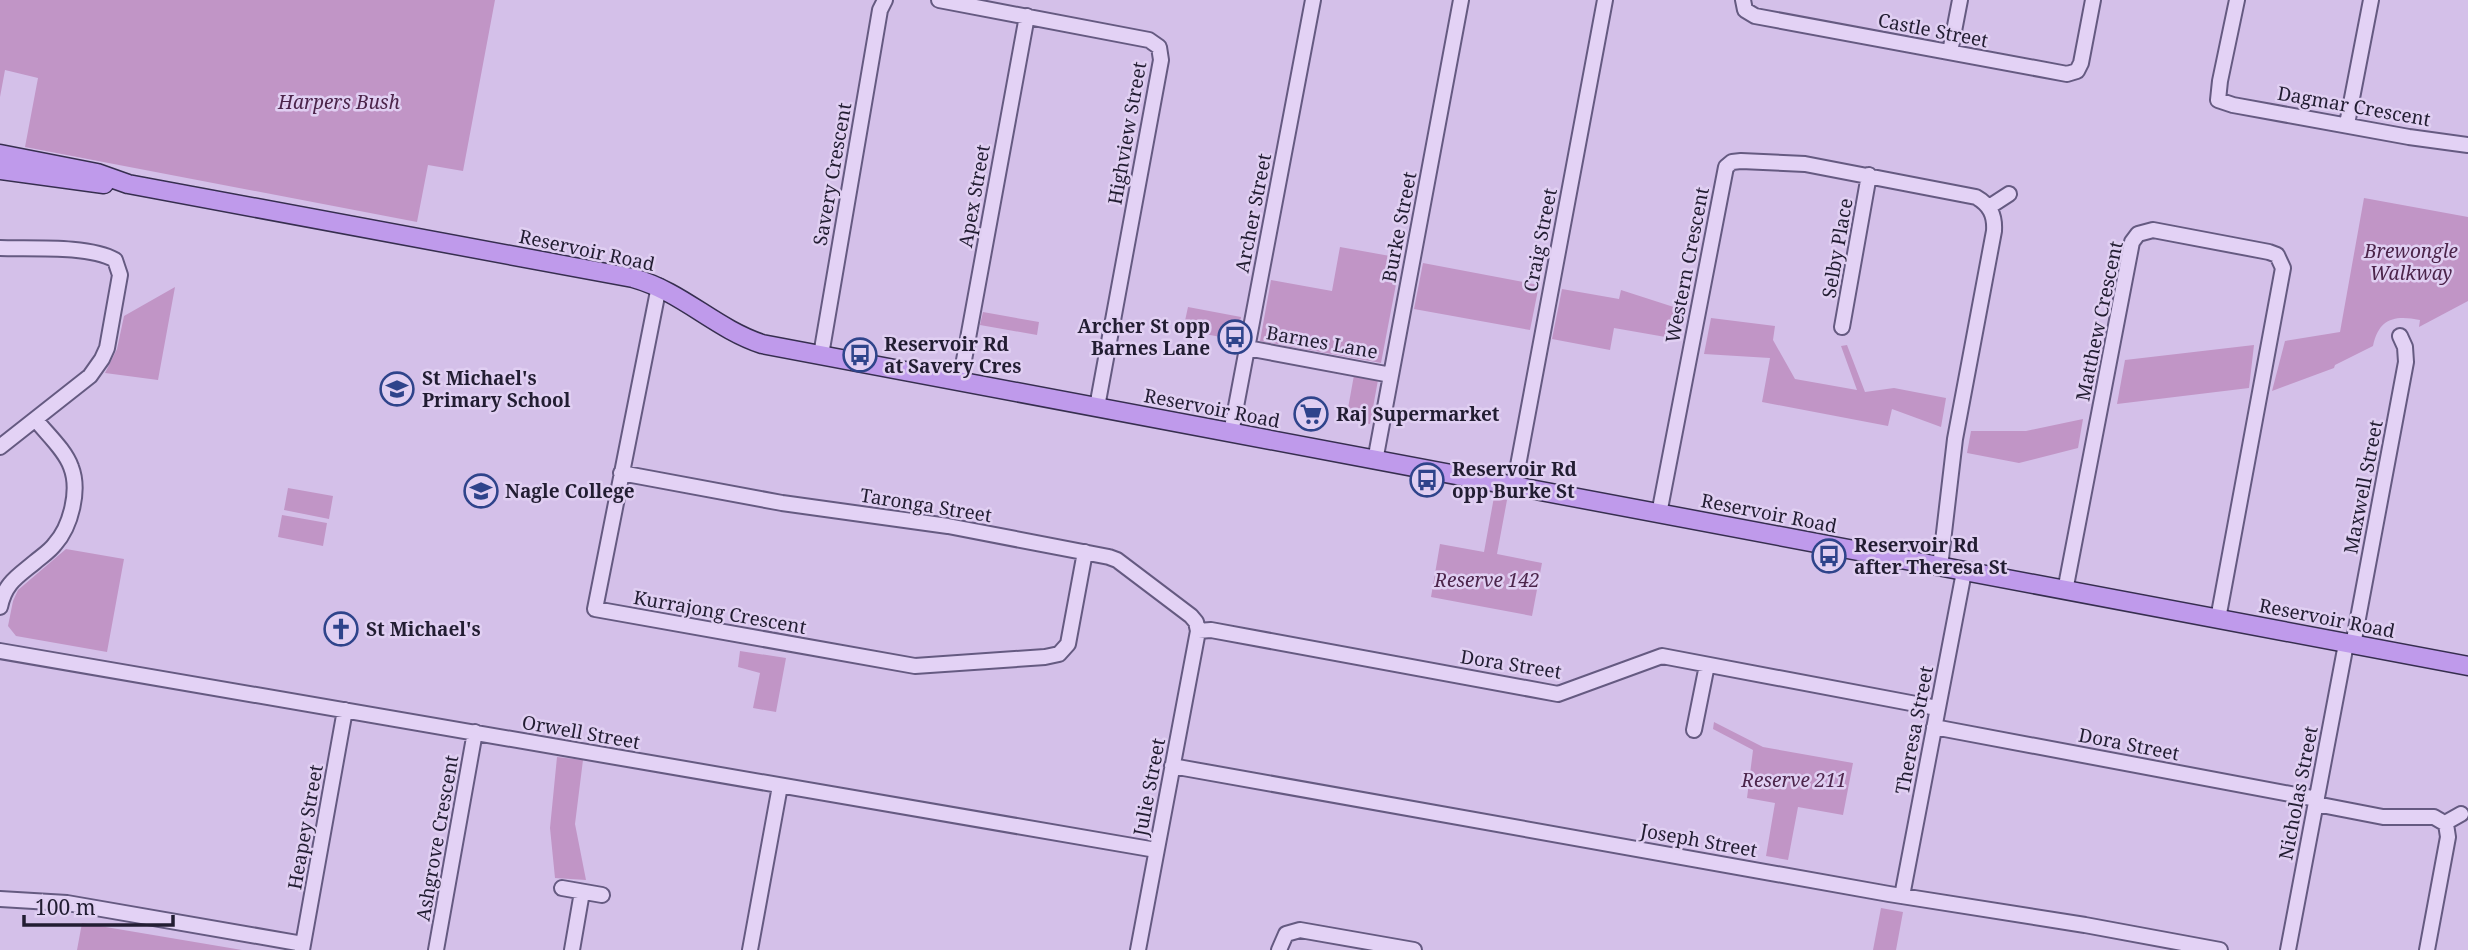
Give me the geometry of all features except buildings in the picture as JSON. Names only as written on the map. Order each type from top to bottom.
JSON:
[{"type":"main road","name":"Reservoir Road","points":[[0,154],[97,173],[128,184],[612,274],[659,286],[749,340],[821,355],[2468,666]]},
{"type":"main road","name":"Reservoir Road","points":[[0,170],[95,184],[128,184]]},
{"type":"street","name":"Savery Crescent","points":[[821,355],[880,10],[885,0]]},
{"type":"street","name":"Highview Street","points":[[939,0],[1149,40],[1159,47],[1161,60],[1097,407]]},
{"type":"street","name":"Archer Street","points":[[1231,433],[1313,0]]},
{"type":"street","name":"Burke Street","points":[[1375,461],[1461,0]]},
{"type":"street","name":"Craig Street","points":[[1514,487],[1605,0]]},
{"type":"street","points":[[1950,52],[1960,0]]},
{"type":"street","name":"Castle Street","points":[[1744,5],[1755,16],[2064,74],[2075,72],[2081,63],[2093,0]]},
{"type":"street","name":"Dagmar Crescent","points":[[2237,0],[2218,100],[2409,137],[2468,145]]},
{"type":"street","points":[[2347,124],[2371,0]]},
{"type":"street","name":"Apex Street","points":[[960,382],[1027,16]]},
{"type":"street","name":"Western Crescent","points":[[1659,514],[1727,167],[1732,162],[1805,164],[1869,175],[1969,195],[1982,200],[1989,207]]},
{"type":"street","name":"Selby Place","points":[[1842,327],[1869,175]]},
{"type":"street","points":[[1940,567],[1955,439],[1994,231],[1994,219],[1989,207],[2009,194]]},
{"type":"street","name":"Matthew Crescent","points":[[2065,591],[2132,242],[2138,234],[2146,231],[2179,235],[2269,252],[2277,256],[2283,268],[2218,619]]},
{"type":"street","points":[[0,248],[50,248],[97,254],[115,260],[120,269],[110,332],[102,359],[90,376],[0,447]]},
{"type":"street","name":"Kurrajong Crescent","points":[[659,286],[596,609],[915,666],[1045,657],[1062,652],[1069,640],[1085,552]]},
{"type":"street","name":"Maxwell Street","points":[[2349,644],[2406,362],[2405,347],[2400,336]]},
{"type":"street","name":"Barnes Lane","points":[[1247,348],[1391,374]]},
{"type":"street","points":[[0,607],[4,592],[14,579],[55,544],[66,529],[71,511],[74,479],[71,465],[36,420]]},
{"type":"street","name":"Taronga Street","points":[[621,473],[782,503],[948,526],[1117,560],[1191,616],[1198,631]]},
{"type":"street","name":"Theresa Street","points":[[1902,896],[1964,572]]},
{"type":"street","name":"Dora Street","points":[[1198,631],[1213,630],[1561,694],[1659,657],[1937,708]]},
{"type":"street","name":"Julie Street","points":[[1138,950],[1198,631]]},
{"type":"street","name":"Nicholas Street","points":[[2288,950],[2349,644]]},
{"type":"street","name":"Orwell Street","points":[[0,651],[1156,850]]},
{"type":"street","points":[[1694,730],[1707,665]]},
{"type":"street","name":"Heapey Street","points":[[302,947],[345,710]]},
{"type":"street","name":"Dora Street","points":[[1934,727],[2316,801],[2383,817],[2429,816],[2439,818],[2445,823]]},
{"type":"street","name":"Ashgrove Crescent","points":[[436,950],[475,732]]},
{"type":"street","name":"Joseph Street","points":[[1172,765],[1902,896],[2220,950]]},
{"type":"street","points":[[750,950],[780,786]]},
{"type":"street","points":[[2427,950],[2448,837],[2445,823],[2461,814]]},
{"type":"street","points":[[562,888],[602,895]]},
{"type":"street","points":[[572,950],[582,892]]},
{"type":"street","points":[[0,899],[67,903],[302,947]]},
{"type":"street","points":[[1279,950],[1286,934],[1300,930],[1414,950]]},
{"type":"green space","name":"Harpers Bush","points":[[0,0],[495,0],[463,171],[428,165],[417,222],[25,147],[38,78],[5,70],[0,97]]},
{"type":"green space","name":"Brewongle Walkway","points":[[2364,198],[2468,217],[2468,301],[2419,327],[2420,320],[2403,318],[2389,321],[2379,329],[2373,346],[2335,365],[2334,368],[2272,391],[2285,341],[2340,332]]},
{"type":"green space","points":[[1340,247],[1401,258],[1381,363],[1260,341],[1271,280],[1332,291]]},
{"type":"green space","points":[[1423,263],[1539,285],[1530,330],[1414,309]]},
{"type":"green space","points":[[175,287],[158,380],[105,373],[117,349],[124,316]]},
{"type":"green space","points":[[1562,289],[1619,299],[1621,290],[1683,310],[1677,339],[1614,328],[1610,350],[1552,339]]},
{"type":"green space","points":[[1188,307],[1241,317],[1237,340],[1183,330]]},
{"type":"green space","points":[[983,312],[1039,322],[1037,335],[980,325]]},
{"type":"green space","points":[[1711,318],[1775,326],[1773,340],[1795,379],[1857,390],[1841,346],[1847,345],[1865,392],[1894,388],[1946,398],[1941,427],[1892,409],[1888,426],[1762,402],[1770,358],[1704,354]]},
{"type":"green space","points":[[2254,345],[2249,388],[2117,404],[2125,360]]},
{"type":"green space","points":[[1354,375],[1378,380],[1370,424],[1341,419],[1347,414]]},
{"type":"green space","points":[[2083,419],[2078,448],[2019,463],[1967,453],[1971,431],[2026,431]]},
{"type":"green space","points":[[288,488],[333,496],[329,519],[284,510]]},
{"type":"green space","name":"Reserve 142","points":[[1494,497],[1507,500],[1497,554],[1542,563],[1532,616],[1431,597],[1440,544],[1484,552]]},
{"type":"green space","points":[[282,515],[327,523],[323,546],[278,537]]},
{"type":"green space","points":[[66,549],[124,559],[107,652],[16,636],[8,626],[18,590]]},
{"type":"green space","points":[[740,651],[786,658],[776,712],[753,708],[760,673],[738,667]]},
{"type":"green space","name":"Reserve 211","points":[[1714,722],[1763,747],[1853,763],[1843,815],[1798,807],[1788,860],[1766,856],[1775,803],[1747,798],[1753,750],[1713,729]]},
{"type":"green space","points":[[557,757],[583,760],[575,824],[586,880],[555,878],[550,828]]},
{"type":"green space","points":[[1881,908],[1903,912],[1896,950],[1873,950]]},
{"type":"green space","points":[[82,923],[242,950],[77,950]]},
{"type":"place","name":"Archer St opp Barnes Lane","points":[[1235,337]]},
{"type":"place","name":"Reservoir Rd at Savery Cres","points":[[860,355]]},
{"type":"place","name":"St Michael's Primary School","points":[[397,389]]},
{"type":"place","name":"Raj Supermarket","points":[[1311,414]]},
{"type":"place","name":"Reservoir Rd opp Burke St","points":[[1427,480]]},
{"type":"place","name":"Nagle College","points":[[481,491]]},
{"type":"place","name":"Reservoir Rd after Theresa St","points":[[1829,556]]},
{"type":"place","name":"St Michael's","points":[[341,629]]}]
